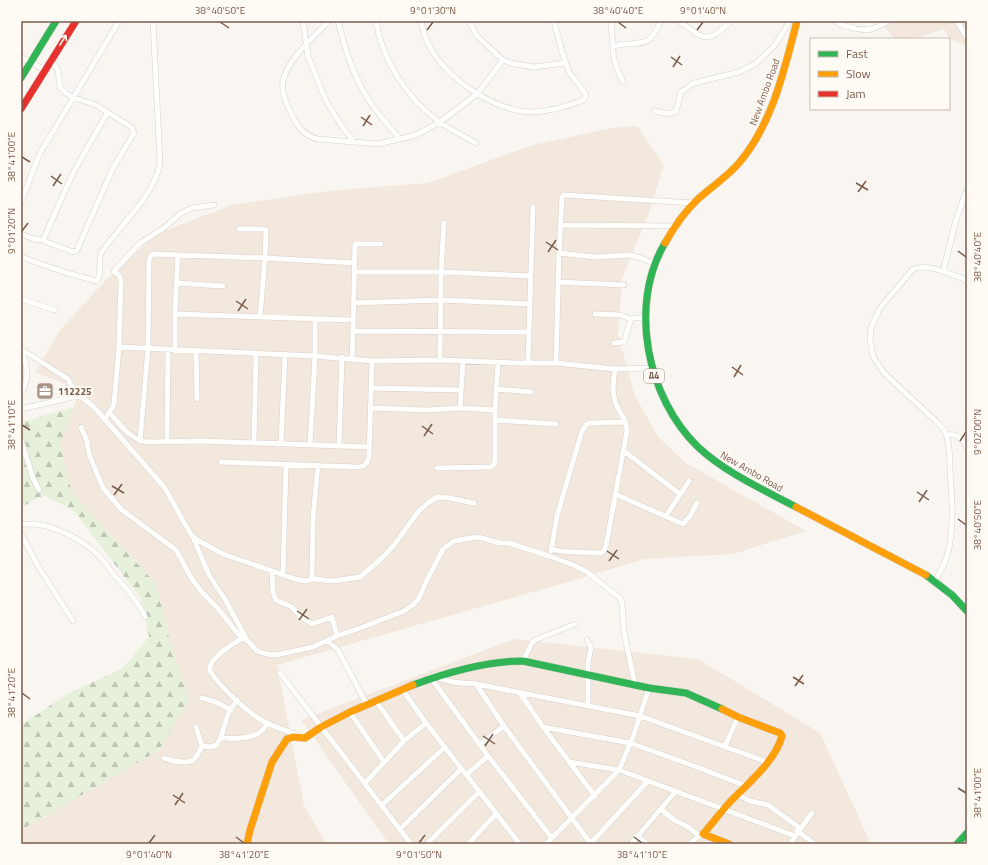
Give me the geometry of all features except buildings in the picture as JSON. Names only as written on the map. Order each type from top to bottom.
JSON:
[{"type":"main road","points":[[21,78],[56,21]]},
{"type":"main road","points":[[21,109],[76,21]]},
{"type":"main road","name":"New Ambo Road","points":[[797,21],[774,97],[759,135],[750,149],[732,171],[694,203],[674,226],[655,264],[647,299],[646,318],[651,368],[656,385],[675,420],[684,433],[702,452],[719,465],[758,487],[905,563],[935,581],[952,595],[967,611]]},
{"type":"main road","points":[[247,844],[250,830],[272,762],[287,740],[293,736],[305,738],[321,727],[350,712],[402,689],[487,663],[504,661],[523,661],[649,688],[690,694],[738,717],[780,733],[782,736],[781,744],[767,762],[698,838],[729,844]]},
{"type":"main road","points":[[957,844],[967,833]]},
{"type":"street","points":[[21,202],[39,155],[119,21]]},
{"type":"street","points":[[21,257],[67,273],[97,281],[99,278],[99,257],[101,252],[152,185],[157,176],[160,162],[153,21]]},
{"type":"street","points":[[303,21],[308,56],[326,101],[354,142]]},
{"type":"street","points":[[329,21],[306,42],[288,68],[283,81],[282,88],[286,104],[298,126],[310,138],[378,144],[416,135],[440,122],[477,94],[503,60]]},
{"type":"street","points":[[338,21],[344,47],[361,88],[379,114],[399,138]]},
{"type":"street","points":[[376,21],[377,29],[388,58],[400,81],[425,110],[440,122],[476,143]]},
{"type":"street","points":[[421,21],[425,37],[435,55],[451,74],[477,94],[512,109],[532,112],[560,109],[583,100],[586,97],[586,93],[568,72],[554,21]]},
{"type":"street","points":[[469,21],[477,36],[503,60],[514,64],[534,67],[565,63]]},
{"type":"street","points":[[611,21],[613,53],[615,63],[623,82]]},
{"type":"street","points":[[613,46],[634,45],[646,41],[657,31],[660,21]]},
{"type":"street","points":[[679,21],[699,35],[706,37],[719,32],[732,21]]},
{"type":"street","points":[[654,111],[671,114],[675,113],[681,92],[694,83],[739,72],[755,64],[774,45],[790,21]]},
{"type":"street","points":[[835,21],[859,30],[867,31],[889,21]]},
{"type":"street","points":[[957,21],[967,38]]},
{"type":"street","points":[[21,58],[45,70]]},
{"type":"street","points":[[21,234],[34,239],[44,240],[73,252],[77,250],[113,168],[134,135],[134,131],[131,127],[96,105],[72,98],[66,93],[60,87],[58,70],[51,60]]},
{"type":"street","points":[[44,240],[72,175],[107,113]]},
{"type":"street","points":[[943,272],[956,220],[967,189]]},
{"type":"street","points":[[556,363],[559,253],[562,225],[561,201],[564,196],[694,203]]},
{"type":"street","points":[[105,419],[114,405],[119,347],[121,280],[119,275],[114,272],[115,270],[140,243],[164,228],[182,214],[192,208],[214,205]]},
{"type":"street","points":[[528,363],[533,207]]},
{"type":"street","points":[[440,360],[441,272],[444,223]]},
{"type":"street","points":[[562,225],[674,226]]},
{"type":"street","points":[[239,229],[266,230],[260,317]]},
{"type":"street","points":[[352,359],[355,244],[381,244]]},
{"type":"street","points":[[559,253],[595,257],[630,255],[655,264]]},
{"type":"street","points":[[140,441],[148,349],[150,256],[154,254],[355,263]]},
{"type":"street","points":[[175,351],[178,255]]},
{"type":"street","points":[[935,581],[940,574],[946,559],[952,518],[950,452],[946,435],[937,422],[884,374],[873,356],[870,340],[871,328],[880,308],[913,269],[926,267],[966,278]]},
{"type":"street","points":[[354,272],[441,272],[531,276]]},
{"type":"street","points":[[558,282],[624,285]]},
{"type":"street","points":[[176,283],[223,286]]},
{"type":"street","points":[[21,299],[55,310]]},
{"type":"street","points":[[354,303],[441,300],[530,304]]},
{"type":"street","points":[[175,314],[353,320]]},
{"type":"street","points":[[595,314],[620,315],[631,319],[646,318]]},
{"type":"street","points":[[310,445],[315,356],[315,319]]},
{"type":"street","points":[[614,343],[624,342],[631,319]]},
{"type":"street","points":[[353,331],[529,332]]},
{"type":"street","points":[[119,347],[196,352],[285,354],[372,361],[440,360],[498,363],[556,363],[615,370],[651,368]]},
{"type":"street","points":[[21,394],[28,368],[22,350]]},
{"type":"street","points":[[22,350],[68,379],[77,396]]},
{"type":"street","points":[[167,442],[168,350]]},
{"type":"street","points":[[196,352],[197,399]]},
{"type":"street","points":[[254,443],[256,354]]},
{"type":"street","points":[[281,444],[285,354]]},
{"type":"street","points":[[339,446],[342,358]]},
{"type":"street","points":[[221,462],[364,467],[368,462],[372,361]]},
{"type":"street","points":[[460,408],[463,361]]},
{"type":"street","points":[[436,468],[491,467],[494,465],[494,410],[498,363]]},
{"type":"street","points":[[552,549],[559,552],[568,551],[600,553],[603,552],[606,546],[627,431],[626,422],[617,406],[612,387],[615,370]]},
{"type":"street","points":[[371,388],[461,390]]},
{"type":"street","points":[[496,389],[531,392]]},
{"type":"street","points":[[21,409],[77,396],[88,401],[165,488],[194,537],[209,575],[226,601],[245,639]]},
{"type":"street","points":[[371,408],[426,410],[460,408],[494,410]]},
{"type":"street","points":[[110,413],[121,426],[140,441],[369,447]]},
{"type":"street","points":[[495,420],[556,424]]},
{"type":"street","points":[[549,556],[552,549],[557,516],[582,430],[587,424],[590,423],[626,422]]},
{"type":"street","points":[[81,426],[87,441],[89,454],[103,488],[122,510],[176,550],[192,579],[201,591],[257,651],[276,655],[313,647],[404,610],[413,605],[422,593],[443,549],[454,541],[478,537],[500,543],[509,543],[573,565],[587,572],[621,600],[624,632],[635,685]]},
{"type":"street","points":[[946,435],[955,435],[961,438],[967,448]]},
{"type":"street","points":[[21,440],[33,478],[39,490]]},
{"type":"street","points":[[624,451],[680,494]]},
{"type":"street","points":[[283,575],[286,464]]},
{"type":"street","points":[[312,579],[313,518],[318,465]]},
{"type":"street","points":[[666,516],[689,481]]},
{"type":"street","points":[[615,494],[684,524],[697,503]]},
{"type":"street","points":[[194,537],[223,554],[283,575],[305,581],[312,579],[333,581],[360,577],[374,566],[390,549],[418,512],[438,497],[474,503]]},
{"type":"street","points":[[21,525],[29,523],[56,529],[73,537],[91,549],[101,558],[126,588],[141,608],[145,617]]},
{"type":"street","points":[[21,534],[38,566],[73,621]]},
{"type":"street","points":[[272,571],[273,592],[275,599],[292,607],[300,616],[312,624],[332,617],[337,636]]},
{"type":"street","points":[[523,661],[535,640],[575,624]]},
{"type":"street","points":[[245,639],[219,655],[212,663],[209,668],[213,676],[250,712],[268,724],[305,738]]},
{"type":"street","points":[[328,640],[338,650],[367,705]]},
{"type":"street","points":[[587,640],[591,648],[588,674],[588,706]]},
{"type":"street","points":[[280,672],[411,844]]},
{"type":"street","points":[[434,678],[452,682],[476,684],[640,716],[767,762]]},
{"type":"street","points":[[434,678],[488,756],[552,838]]},
{"type":"street","points":[[476,684],[504,726],[591,844],[648,781]]},
{"type":"street","points":[[546,844],[619,770],[630,744],[649,688]]},
{"type":"street","points":[[402,689],[444,747],[520,844]]},
{"type":"street","points":[[520,693],[543,727],[595,796]]},
{"type":"street","points":[[202,698],[216,702],[231,710]]},
{"type":"street","points":[[202,746],[215,746],[219,743],[228,714],[237,700]]},
{"type":"street","points":[[376,701],[404,741]]},
{"type":"street","points":[[350,712],[384,762]]},
{"type":"street","points":[[725,746],[738,717]]},
{"type":"street","points":[[365,784],[404,741],[426,723]]},
{"type":"street","points":[[222,737],[229,739],[254,736],[268,724]]},
{"type":"street","points":[[164,758],[176,762],[191,761],[196,758],[202,746],[196,726]]},
{"type":"street","points":[[480,744],[504,726]]},
{"type":"street","points":[[543,727],[630,744],[746,786]]},
{"type":"street","points":[[382,805],[444,747]]},
{"type":"street","points":[[466,775],[488,756]]},
{"type":"street","points":[[569,762],[619,770],[723,809],[797,832]]},
{"type":"street","points":[[400,829],[461,769]]},
{"type":"street","points":[[427,844],[479,792]]},
{"type":"street","points":[[631,844],[675,792]]},
{"type":"street","points":[[738,795],[768,805],[797,832],[815,844]]},
{"type":"street","points":[[660,809],[674,820],[688,827],[698,838],[689,844]]},
{"type":"street","points":[[791,844],[797,832],[812,813]]},
{"type":"street","points":[[468,844],[496,814]]},
{"type":"street","points":[[638,836],[647,844]]},
{"type":"shaded area","points":[[880,21],[967,21],[967,44],[965,45],[951,39],[944,29],[914,38],[894,38]]},
{"type":"shaded area","points":[[637,126],[664,165],[649,213],[622,278],[618,334],[635,396],[659,438],[686,463],[806,531],[733,554],[645,559],[277,665],[304,806],[327,844],[21,844],[21,830],[169,638],[156,584],[72,493],[60,443],[80,390],[35,372],[60,330],[106,280],[156,234],[232,205],[328,191],[428,183],[533,145],[612,128]]},
{"type":"shaded area","points":[[514,639],[698,659],[820,733],[871,844],[389,844],[301,720]]},
{"type":"green space","points":[[74,407],[60,443],[72,493],[156,584],[169,638],[189,700],[159,750],[21,830],[21,725],[69,693],[122,669],[149,637],[142,600],[74,511],[44,495],[21,507],[21,422]]},
{"type":"traffic: fast","points":[[21,78],[56,21]]},
{"type":"traffic: fast","points":[[665,243],[654,268],[647,294],[646,322],[648,350],[655,377],[666,403],[680,427],[698,447],[720,465],[796,507]]},
{"type":"traffic: fast","points":[[926,575],[952,595],[967,611]]},
{"type":"traffic: fast","points":[[413,685],[467,668],[509,661],[523,661],[649,688],[686,693],[722,709]]},
{"type":"traffic: fast","points":[[957,844],[967,833]]},
{"type":"traffic: slow","points":[[665,243],[688,209],[739,163],[761,131],[782,77],[797,21]]},
{"type":"traffic: slow","points":[[796,507],[926,575]]},
{"type":"traffic: slow","points":[[247,844],[250,830],[272,762],[287,739],[293,737],[305,738],[321,727],[350,712],[413,685]]},
{"type":"traffic: slow","points":[[722,709],[738,717],[780,733],[782,736],[767,764],[729,803],[703,834],[729,844]]},
{"type":"traffic: jam","points":[[21,109],[76,21]]},
{"type":"place","name":"112225","points":[[45,391]]}]
